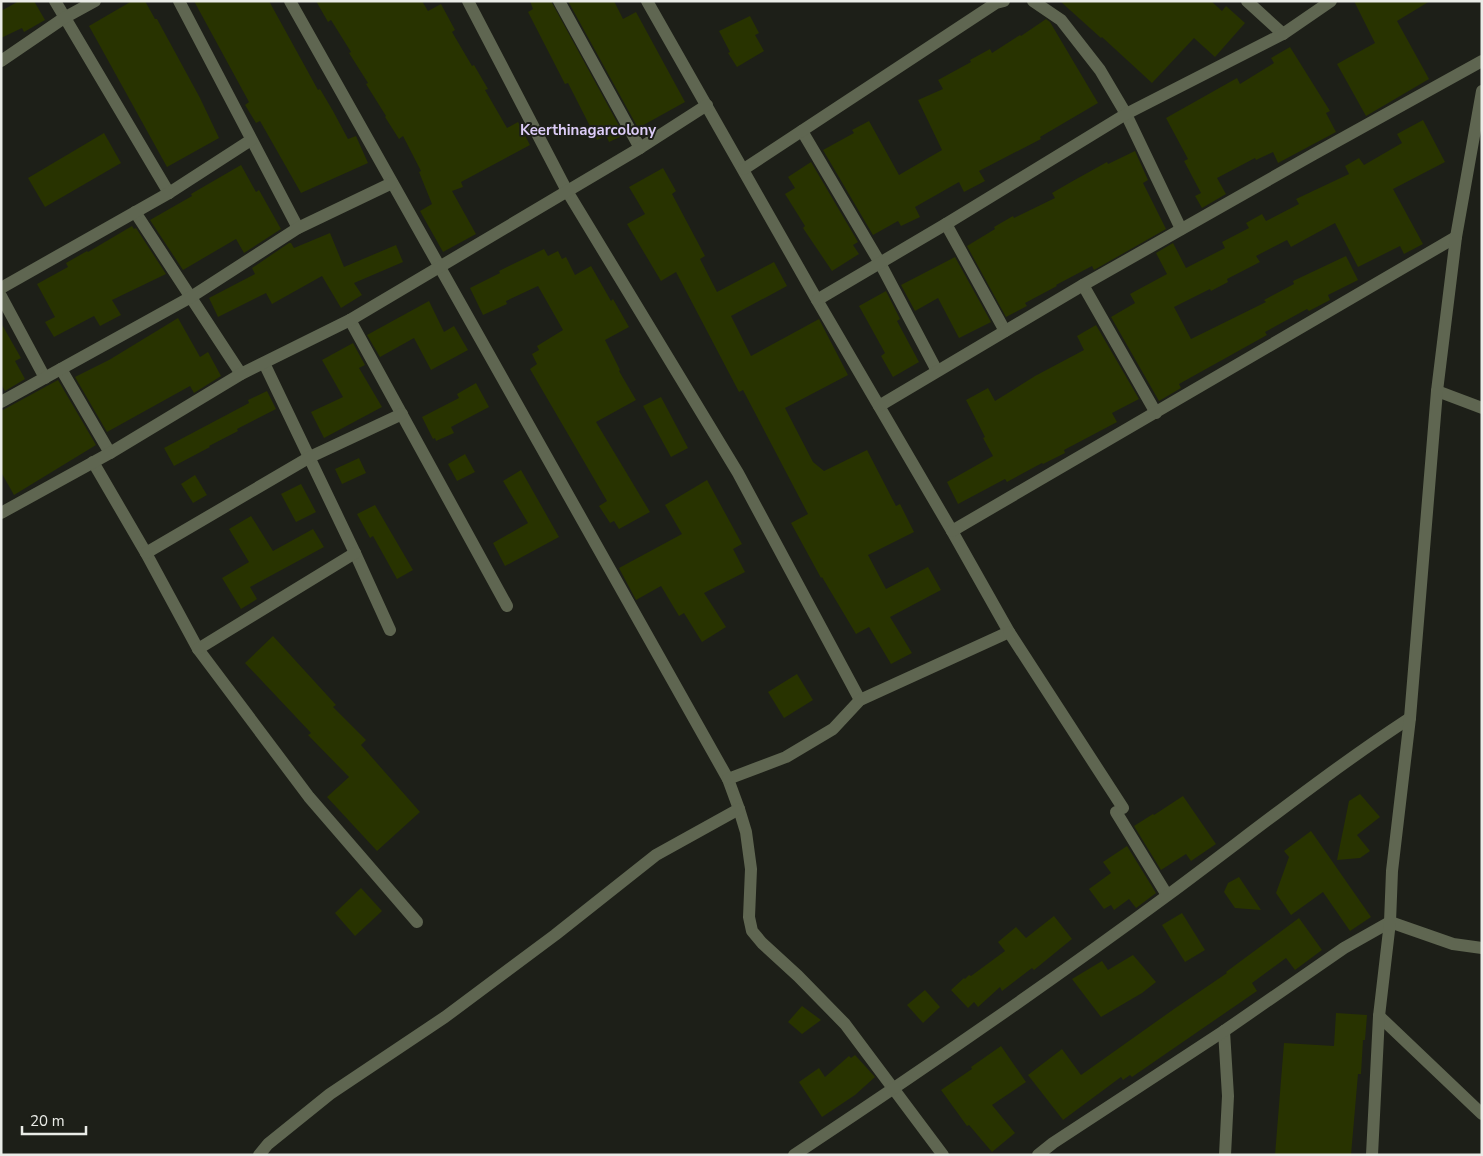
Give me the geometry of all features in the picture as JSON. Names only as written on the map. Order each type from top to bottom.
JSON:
[{"type":"street","points":[[55,1],[169,193]]},
{"type":"street","points":[[1,61],[64,18],[95,1]]},
{"type":"street","points":[[180,1],[298,228]]},
{"type":"street","points":[[290,1],[728,779],[746,832],[751,869],[749,917],[752,931],[845,1024],[943,1155]]},
{"type":"street","points":[[468,1],[567,191],[738,473],[860,700]]},
{"type":"street","points":[[559,1],[640,148]]},
{"type":"street","points":[[646,1],[952,531],[1008,632],[1120,810],[1167,895]]},
{"type":"street","points":[[744,169],[996,3],[1004,1]]},
{"type":"street","points":[[1033,1],[1061,20],[1100,70],[1126,114],[1181,230]]},
{"type":"street","points":[[1248,1],[1283,34]]},
{"type":"street","points":[[817,300],[1126,114],[1283,34],[1331,1]]},
{"type":"street","points":[[879,406],[1083,285],[1482,61]]},
{"type":"street","points":[[1372,1155],[1379,1016],[1390,922],[1392,871],[1410,718],[1437,391],[1456,238],[1482,91]]},
{"type":"street","points":[[1,512],[110,453],[241,374],[350,320],[640,148],[707,105]]},
{"type":"street","points":[[802,131],[880,263],[937,371]]},
{"type":"street","points":[[1,288],[169,193],[251,140]]},
{"type":"street","points":[[1,402],[191,296],[298,228],[392,183]]},
{"type":"street","points":[[135,212],[241,374]]},
{"type":"street","points":[[946,224],[1005,331]]},
{"type":"street","points":[[952,531],[1456,238]]},
{"type":"street","points":[[1083,285],[1156,413]]},
{"type":"street","points":[[1,296],[46,378]]},
{"type":"street","points":[[350,320],[507,606]]},
{"type":"street","points":[[264,363],[356,553],[390,630]]},
{"type":"street","points":[[61,369],[110,453]]},
{"type":"street","points":[[1437,391],[1482,408]]},
{"type":"street","points":[[146,553],[310,457],[402,414]]},
{"type":"street","points":[[93,462],[146,553],[198,649],[309,797],[417,922]]},
{"type":"street","points":[[198,649],[356,553]]},
{"type":"street","points":[[728,779],[786,757],[833,729],[860,700],[1008,632]]},
{"type":"street","points":[[794,1155],[894,1089],[1167,895],[1353,756],[1410,718]]},
{"type":"street","points":[[259,1155],[268,1144],[330,1094],[445,1017],[555,935],[656,855],[739,809]]},
{"type":"street","points":[[1038,1155],[1054,1149],[1344,948],[1390,922],[1453,944],[1482,948]]},
{"type":"street","points":[[1379,1016],[1482,1114]]},
{"type":"street","points":[[1224,1031],[1228,1096],[1225,1155]]},
{"type":"building","points":[[19,1],[34,1],[45,20],[24,32],[22,28],[1,38],[1,11]]},
{"type":"building","points":[[132,1],[145,1],[155,19],[157,19],[200,98],[219,138],[167,167],[89,26]]},
{"type":"building","points":[[194,1],[269,1],[318,90],[320,89],[348,139],[356,136],[368,163],[301,193],[260,121],[256,123],[245,105],[249,102]]},
{"type":"building","points":[[316,1],[422,1],[428,11],[441,4],[455,30],[452,32],[488,89],[485,90],[507,128],[518,122],[530,145],[461,182],[463,187],[452,191],[476,234],[443,252],[420,211],[432,204],[419,172],[421,171],[403,136],[399,139],[366,84],[368,83],[349,53],[351,52],[331,20],[328,22]]},
{"type":"building","points":[[530,1],[551,1],[624,135],[609,142],[606,135],[597,140],[568,83],[565,84],[528,12],[533,9]]},
{"type":"building","points":[[568,1],[614,1],[623,19],[636,12],[685,102],[638,128]]},
{"type":"building","points":[[1060,1],[1211,1],[1222,11],[1226,6],[1245,23],[1215,57],[1194,38],[1152,83]]},
{"type":"building","points":[[1354,1],[1430,1],[1397,21],[1429,79],[1366,116],[1337,64],[1375,43]]},
{"type":"building","points":[[750,16],[759,33],[755,35],[764,51],[737,67],[728,53],[730,52],[719,31]]},
{"type":"building","points":[[1046,19],[1050,22],[1098,103],[1040,137],[1041,139],[979,171],[985,181],[964,192],[959,182],[915,207],[920,217],[901,226],[898,221],[873,235],[823,150],[854,133],[852,130],[869,121],[899,175],[942,150],[918,100],[943,89],[938,80],[990,49],[992,53]]},
{"type":"building","points":[[1290,47],[1330,111],[1326,113],[1336,132],[1278,163],[1273,152],[1256,160],[1255,158],[1217,178],[1226,194],[1202,208],[1195,196],[1201,193],[1184,161],[1188,159],[1166,118],[1237,78],[1240,84],[1274,63],[1271,58]]},
{"type":"building","points":[[1423,120],[1445,162],[1393,189],[1423,244],[1404,254],[1400,246],[1358,267],[1335,223],[1291,247],[1287,240],[1256,256],[1260,262],[1227,279],[1228,282],[1174,307],[1191,339],[1266,302],[1264,300],[1294,284],[1293,281],[1346,256],[1358,280],[1328,295],[1330,300],[1309,311],[1307,309],[1265,332],[1267,335],[1179,384],[1181,388],[1159,401],[1111,317],[1135,303],[1130,294],[1167,274],[1156,253],[1173,243],[1186,268],[1225,248],[1222,242],[1249,228],[1246,223],[1262,214],[1266,221],[1299,204],[1296,199],[1349,174],[1345,166],[1359,158],[1364,165],[1402,143],[1397,134]]},
{"type":"building","points":[[104,133],[121,163],[45,207],[28,178]]},
{"type":"building","points":[[1135,151],[1148,180],[1143,183],[1166,229],[1094,270],[1092,266],[1056,285],[1025,303],[1027,306],[1006,317],[967,246],[1013,216],[1014,218],[1055,198],[1052,193],[1071,182],[1107,162],[1108,164]]},
{"type":"building","points":[[811,162],[858,242],[853,245],[859,254],[832,271],[803,228],[805,226],[785,194],[795,188],[788,177]]},
{"type":"building","points":[[241,165],[256,192],[259,190],[281,229],[244,253],[236,239],[183,270],[150,220]]},
{"type":"building","points":[[663,168],[676,191],[672,194],[705,256],[700,259],[717,292],[774,262],[787,286],[731,316],[751,356],[819,319],[848,375],[785,408],[813,462],[824,471],[867,450],[896,506],[900,504],[914,532],[868,555],[886,589],[928,567],[941,590],[890,617],[912,653],[891,664],[869,627],[856,634],[821,578],[791,523],[808,514],[743,390],[739,392],[676,272],[661,281],[627,224],[645,214],[629,187]]},
{"type":"building","points":[[132,226],[134,229],[136,228],[166,274],[112,300],[121,315],[100,326],[94,316],[54,337],[45,322],[55,317],[37,284],[68,267],[66,263]]},
{"type":"building","points":[[330,233],[344,267],[396,245],[403,262],[354,283],[362,295],[341,308],[322,276],[272,304],[266,293],[218,317],[209,298],[255,274],[252,268],[289,243],[294,248]]},
{"type":"building","points":[[544,249],[548,256],[558,251],[562,259],[566,257],[575,275],[591,266],[611,301],[613,299],[629,327],[605,340],[619,371],[636,400],[596,422],[650,512],[619,529],[614,521],[610,523],[599,506],[607,501],[530,369],[537,364],[532,354],[539,350],[537,346],[563,330],[538,286],[506,301],[507,304],[483,315],[470,288],[500,273],[499,271]]},
{"type":"building","points":[[955,257],[991,322],[959,338],[938,298],[915,311],[901,285]]},
{"type":"building","points":[[886,291],[900,319],[897,321],[919,362],[893,377],[881,356],[885,353],[859,306]]},
{"type":"building","points":[[429,301],[444,332],[454,326],[468,350],[431,370],[414,338],[380,357],[367,335]]},
{"type":"building","points":[[178,318],[200,357],[208,352],[221,376],[194,393],[190,386],[107,432],[75,377],[109,360]]},
{"type":"building","points":[[1,323],[21,358],[15,361],[25,379],[5,391],[1,384]]},
{"type":"building","points":[[1096,325],[1139,399],[1112,413],[1117,422],[1064,450],[1065,453],[1007,482],[1005,479],[958,504],[947,482],[993,456],[966,400],[988,388],[995,401],[1035,376],[1084,350],[1077,336]]},
{"type":"building","points":[[353,343],[365,365],[359,368],[382,407],[324,438],[311,412],[343,397],[322,360]]},
{"type":"building","points":[[58,380],[96,445],[14,495],[1,472],[1,411]]},
{"type":"building","points":[[476,383],[489,407],[451,427],[454,433],[436,441],[435,438],[433,439],[422,417],[459,398],[457,394]]},
{"type":"building","points":[[267,391],[276,409],[237,429],[238,431],[174,466],[164,448],[249,403],[248,400]]},
{"type":"building","points":[[661,397],[688,448],[671,457],[643,406]]},
{"type":"building","points":[[465,454],[475,472],[457,481],[448,464]]},
{"type":"building","points":[[359,458],[366,473],[342,484],[335,469]]},
{"type":"building","points":[[521,470],[559,537],[505,566],[493,543],[528,523],[503,481]]},
{"type":"building","points":[[195,475],[207,495],[193,503],[181,484]]},
{"type":"building","points":[[707,480],[742,544],[733,549],[745,572],[704,593],[726,627],[702,642],[684,613],[679,616],[661,586],[636,600],[619,568],[682,534],[665,505]]},
{"type":"building","points":[[301,484],[316,512],[296,522],[281,494]]},
{"type":"building","points":[[375,505],[413,570],[397,579],[373,536],[370,538],[357,514]]},
{"type":"building","points":[[251,516],[273,551],[313,529],[324,547],[250,587],[257,599],[241,609],[222,578],[249,562],[229,529]]},
{"type":"building","points":[[273,636],[336,705],[333,707],[366,740],[361,745],[420,812],[377,851],[327,797],[349,777],[308,735],[311,733],[245,663]]},
{"type":"building","points":[[797,674],[813,700],[784,718],[768,692]]},
{"type":"building","points":[[1360,794],[1380,817],[1357,835],[1370,851],[1360,858],[1337,860],[1349,801]]},
{"type":"building","points":[[1183,796],[1216,844],[1191,861],[1186,854],[1161,870],[1134,826]]},
{"type":"building","points":[[1311,831],[1371,917],[1350,931],[1323,892],[1291,915],[1276,893],[1289,857],[1284,851]]},
{"type":"building","points":[[1127,846],[1156,893],[1136,908],[1129,899],[1114,910],[1111,905],[1104,909],[1089,889],[1111,873],[1103,862]]},
{"type":"building","points":[[1239,877],[1261,910],[1235,908],[1224,892],[1228,883]]},
{"type":"building","points":[[361,888],[382,911],[355,936],[335,913]]},
{"type":"building","points":[[1182,913],[1205,950],[1185,962],[1162,925]]},
{"type":"building","points":[[1054,916],[1072,939],[1034,970],[1032,968],[1002,991],[1000,987],[978,1007],[974,1002],[968,1008],[951,990],[964,978],[969,975],[971,976],[1005,951],[998,942],[1016,927],[1026,938]]},
{"type":"building","points":[[1299,918],[1322,950],[1295,970],[1286,958],[1252,983],[1257,991],[1132,1077],[1130,1075],[1123,1080],[1121,1077],[1063,1120],[1028,1075],[1062,1049],[1081,1075],[1227,973]]},
{"type":"building","points":[[1133,955],[1156,982],[1142,993],[1101,1017],[1072,979],[1102,961],[1108,970]]},
{"type":"building","points":[[925,990],[940,1007],[923,1023],[907,1005]]},
{"type":"building","points":[[802,1006],[821,1020],[802,1034],[788,1022]]},
{"type":"building","points":[[1336,1013],[1367,1015],[1361,1074],[1358,1074],[1351,1155],[1275,1155],[1284,1043],[1334,1046]]},
{"type":"building","points":[[1001,1046],[1026,1082],[992,1105],[1015,1133],[992,1152],[969,1125],[967,1126],[941,1090]]},
{"type":"building","points":[[855,1055],[875,1077],[855,1095],[822,1117],[799,1082],[819,1068],[825,1077],[849,1056],[851,1058]]},
{"type":"district","name":"Keerthinagarcolony","points":[[588,130]]}]
